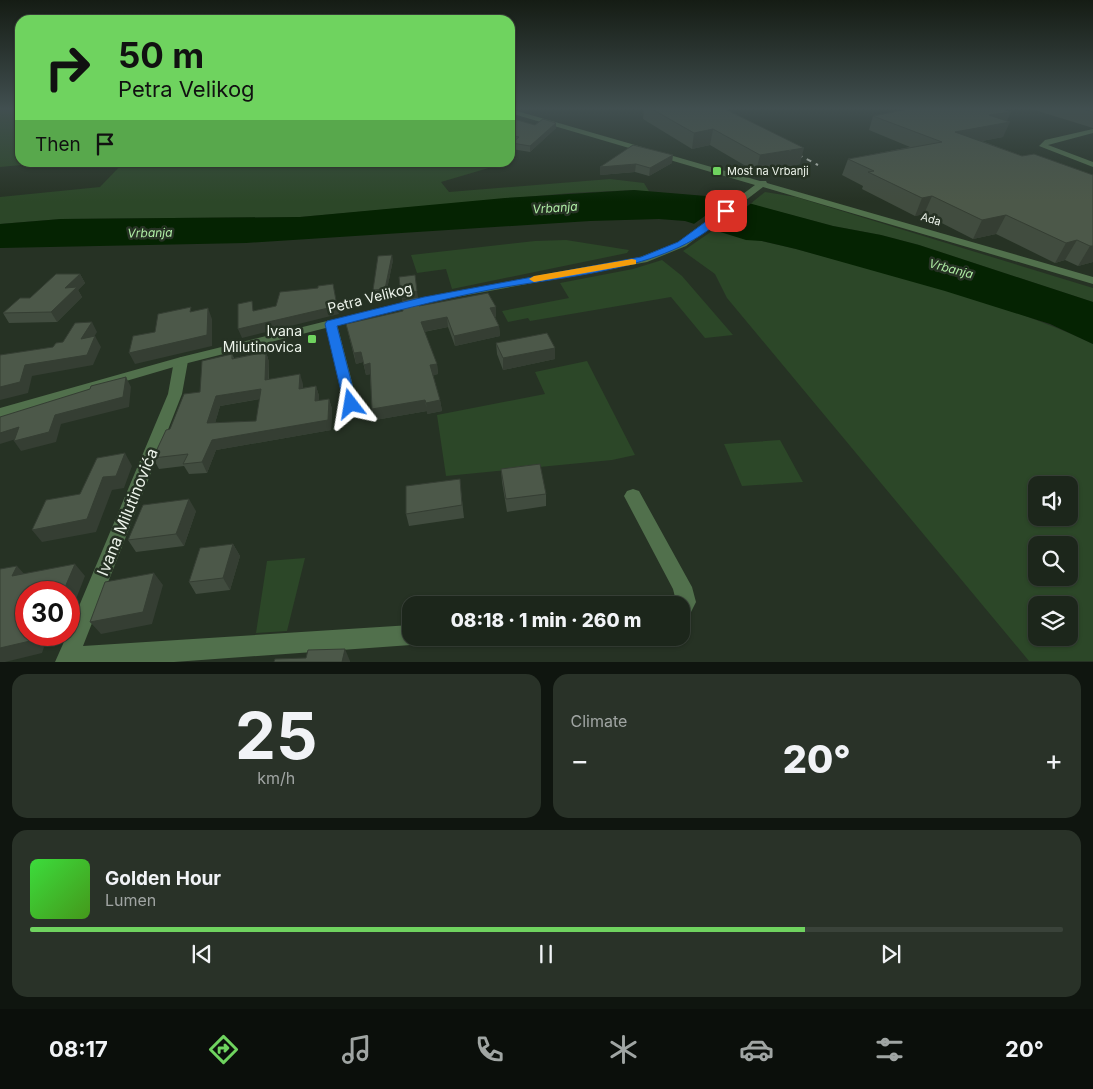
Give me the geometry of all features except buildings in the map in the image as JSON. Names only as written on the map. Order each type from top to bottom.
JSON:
[{"type":"street","name":"Ada","points":[[603,139],[759,186],[1093,281]]},
{"type":"street","points":[[1061,139],[1048,142],[1044,146],[1093,165]]},
{"type":"street","name":"Petra Velikog","points":[[0,413],[181,361],[331,324],[480,289],[643,260],[674,248],[759,186]]},
{"type":"street","points":[[331,324],[351,404]]},
{"type":"street","name":"Ivana Milutinovića","points":[[67,660],[175,394],[181,361]]},
{"type":"street","points":[[633,496],[682,587],[684,596]]},
{"type":"street","points":[[67,660],[402,636]]},
{"type":"shaded area","points":[[0,139],[15,139],[15,166],[0,167]]},
{"type":"shaded area","points":[[119,167],[492,167],[441,182],[449,192],[610,179],[644,183],[650,193],[634,190],[571,193],[300,217],[61,219],[0,224],[0,197],[100,187]]},
{"type":"shaded area","points":[[765,192],[796,197],[1093,288],[1093,302],[919,245],[881,235],[833,226],[750,204]]},
{"type":"shaded area","points":[[715,229],[947,290],[1021,314],[1093,344],[1093,661],[1029,661],[727,298],[715,274],[683,251]]},
{"type":"shaded area","points":[[566,240],[629,250],[627,253],[452,289],[446,269],[417,273],[411,255],[535,241]]},
{"type":"shaded area","points":[[662,260],[682,276],[733,335],[705,338],[671,297],[530,321],[528,318],[508,322],[502,311],[569,298],[560,283],[633,269]]},
{"type":"shaded area","points":[[587,361],[635,455],[612,460],[446,476],[437,415],[545,394],[535,372]]},
{"type":"shaded area","points":[[780,440],[803,482],[742,486],[724,444]]},
{"type":"shaded area","points":[[305,558],[287,631],[256,633],[267,561]]},
{"type":"water","name":"Vrbanja","points":[[634,190],[730,198],[833,226],[881,235],[919,245],[1093,302],[1093,344],[1050,324],[945,291],[796,249],[762,241],[746,240],[685,221],[659,219],[590,221],[246,243],[0,248],[0,224],[61,219],[300,217],[505,198]]},
{"type":"pier","points":[[733,196],[753,202],[713,231],[691,226]]},
{"type":"railway","points":[[789,150],[818,165]]},
{"type":"slow traffic","points":[[534,279],[632,262]]},
{"type":"place","name":"Most na Vrbanji","points":[[717,171]]},
{"type":"place","name":"Ivana Milutinovica","points":[[312,339]]},
{"type":"route","points":[[351,404],[331,324],[424,300],[643,260],[682,244],[726,211]]}]
